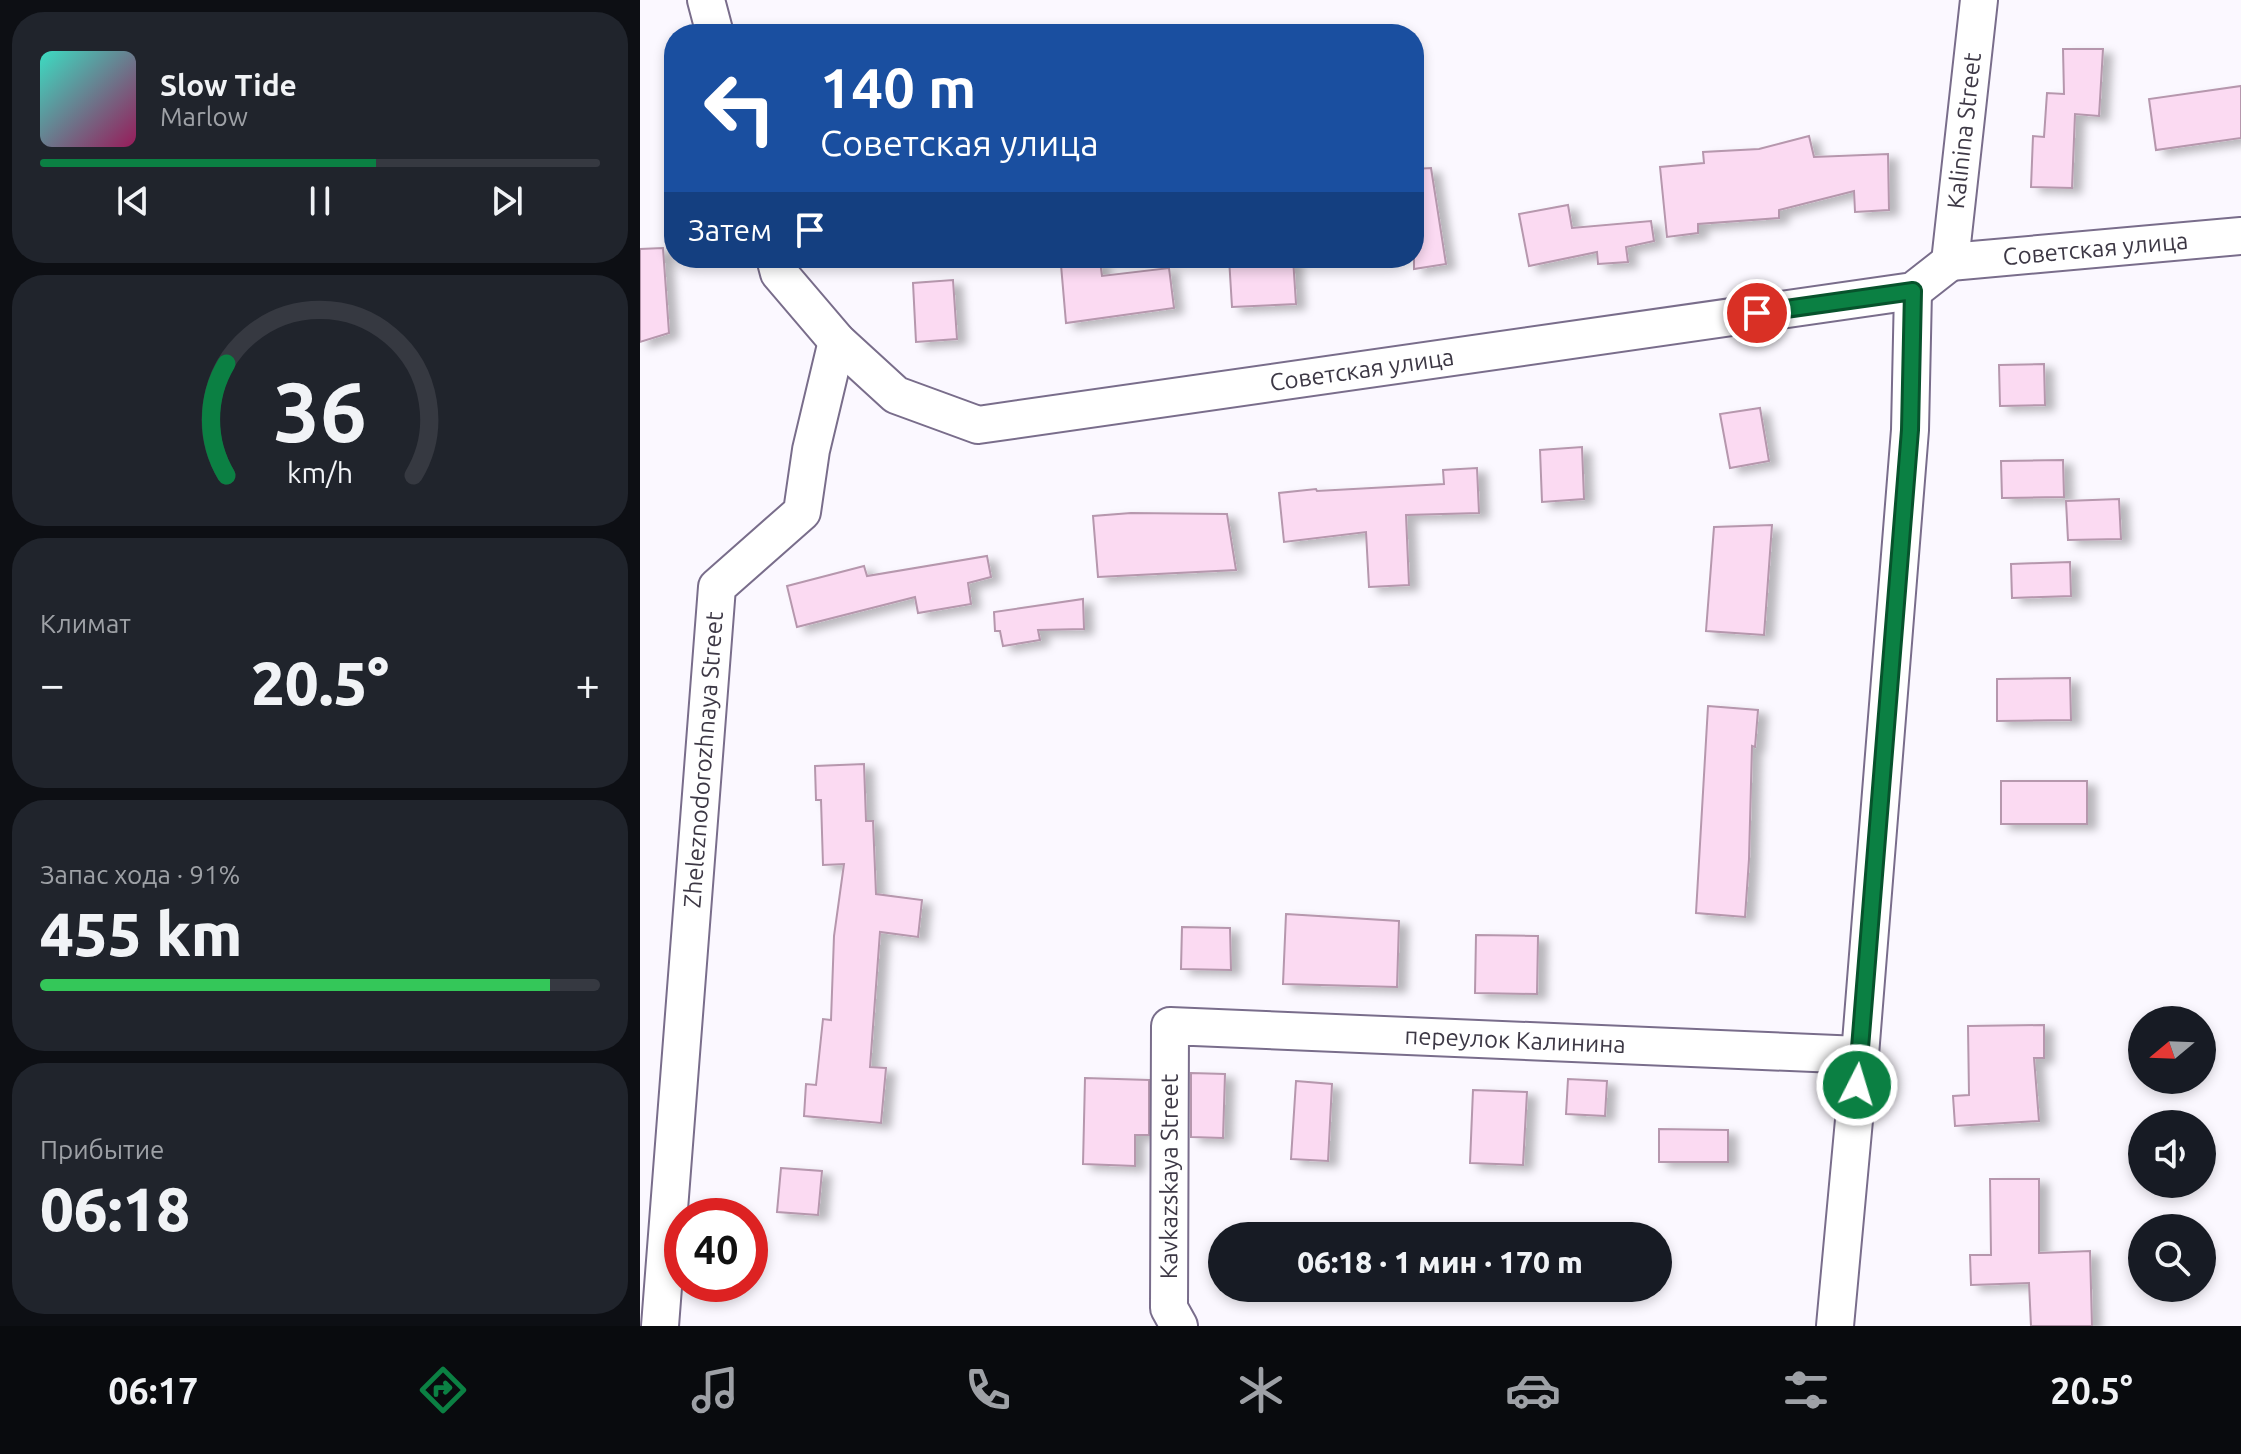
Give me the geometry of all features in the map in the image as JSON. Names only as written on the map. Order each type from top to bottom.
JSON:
[{"type":"street","points":[[706,0],[712,24]]},
{"type":"street","name":"Kalinina Street","points":[[1950,262],[1979,0]]},
{"type":"street","name":"Советская улица","points":[[1950,262],[2241,236]]},
{"type":"street","points":[[1835,1326],[1910,430],[1913,291],[1950,262]]},
{"type":"street","points":[[778,268],[837,341]]},
{"type":"street","name":"Советская улица","points":[[837,341],[896,395],[978,425],[1913,291]]},
{"type":"street","name":"Zheleznodorozhnaya Street","points":[[660,1326],[717,587],[802,512],[811,450],[837,341]]},
{"type":"street","name":"переулок Калинина","points":[[1170,1026],[1860,1055]]},
{"type":"street","name":"Kavkazskaya Street","points":[[1170,1026],[1169,1308],[1179,1326]]},
{"type":"building","points":[[2063,49],[2103,49],[2099,116],[2075,114],[2072,188],[2031,187],[2033,136],[2044,137],[2047,93],[2064,94]]},
{"type":"building","points":[[2241,86],[2241,138],[2156,150],[2149,99]]},
{"type":"building","points":[[1809,136],[1814,157],[1888,154],[1889,210],[1855,212],[1854,191],[1779,210],[1779,218],[1698,224],[1698,233],[1667,237],[1660,167],[1704,163],[1703,152],[1759,149]]},
{"type":"building","points":[[1424,168],[1431,168],[1446,264],[1424,267]]},
{"type":"building","points":[[1568,205],[1572,228],[1651,221],[1654,241],[1626,247],[1628,262],[1598,264],[1597,252],[1529,266],[1519,214]]},
{"type":"building","points":[[663,248],[669,333],[640,342],[640,249]]},
{"type":"building","points":[[1061,268],[1101,268],[1102,276],[1169,268],[1174,308],[1066,323]]},
{"type":"building","points":[[1230,268],[1294,268],[1296,304],[1232,307]]},
{"type":"building","points":[[953,280],[957,339],[916,342],[913,283]]},
{"type":"building","points":[[2044,364],[2045,405],[2000,406],[1999,365]]},
{"type":"building","points":[[1760,408],[1769,461],[1730,468],[1720,414]]},
{"type":"building","points":[[1582,447],[1584,499],[1542,502],[1540,450]]},
{"type":"building","points":[[2063,460],[2064,497],[2002,498],[2001,461]]},
{"type":"building","points":[[1477,468],[1479,513],[1406,515],[1409,585],[1369,587],[1366,532],[1284,542],[1279,493],[1444,484],[1443,470]]},
{"type":"building","points":[[2119,499],[2121,539],[2068,540],[2066,501]]},
{"type":"building","points":[[1131,513],[1227,514],[1236,570],[1098,577],[1093,516]]},
{"type":"building","points":[[1772,525],[1764,635],[1706,631],[1714,527]]},
{"type":"building","points":[[987,556],[991,577],[968,583],[971,604],[918,613],[915,597],[797,627],[787,586],[864,566],[867,576]]},
{"type":"building","points":[[2070,562],[2071,596],[2012,598],[2011,564]]},
{"type":"building","points":[[1083,599],[1084,629],[1038,630],[1040,640],[1003,646],[1000,631],[995,631],[994,612]]},
{"type":"building","points":[[2070,678],[2071,720],[1997,721],[1997,679]]},
{"type":"building","points":[[1708,706],[1758,710],[1755,747],[1752,746],[1745,917],[1696,913]]},
{"type":"building","points":[[864,764],[866,821],[873,821],[876,894],[922,900],[918,937],[880,932],[870,1067],[886,1068],[881,1123],[804,1116],[806,1084],[816,1085],[823,1019],[831,1020],[834,936],[844,864],[823,865],[821,800],[816,800],[815,766]]},
{"type":"building","points":[[2001,781],[2087,781],[2087,824],[2001,824]]},
{"type":"building","points":[[1286,914],[1399,921],[1397,987],[1283,984]]},
{"type":"building","points":[[1182,927],[1230,928],[1231,970],[1181,969]]},
{"type":"building","points":[[1476,935],[1538,936],[1537,994],[1475,993]]},
{"type":"building","points":[[2044,1025],[2044,1058],[2034,1058],[2039,1121],[1955,1126],[1953,1096],[1969,1095],[1968,1026]]},
{"type":"building","points":[[1191,1073],[1225,1074],[1223,1138],[1191,1137]]},
{"type":"building","points":[[1085,1078],[1149,1080],[1149,1135],[1135,1135],[1135,1166],[1083,1164]]},
{"type":"building","points":[[1568,1079],[1607,1081],[1605,1116],[1566,1114]]},
{"type":"building","points":[[1296,1081],[1332,1084],[1328,1161],[1291,1159]]},
{"type":"building","points":[[1473,1090],[1527,1092],[1523,1165],[1470,1163]]},
{"type":"building","points":[[1659,1129],[1728,1130],[1728,1162],[1659,1162]]},
{"type":"building","points":[[781,1168],[822,1171],[818,1215],[777,1212]]},
{"type":"building","points":[[1990,1179],[2039,1179],[2039,1253],[2090,1251],[2092,1326],[2031,1326],[2029,1283],[1971,1285],[1970,1255],[1991,1255]]},
{"type":"route","points":[[1757,313],[1913,291],[1910,430],[1857,1085]]}]
